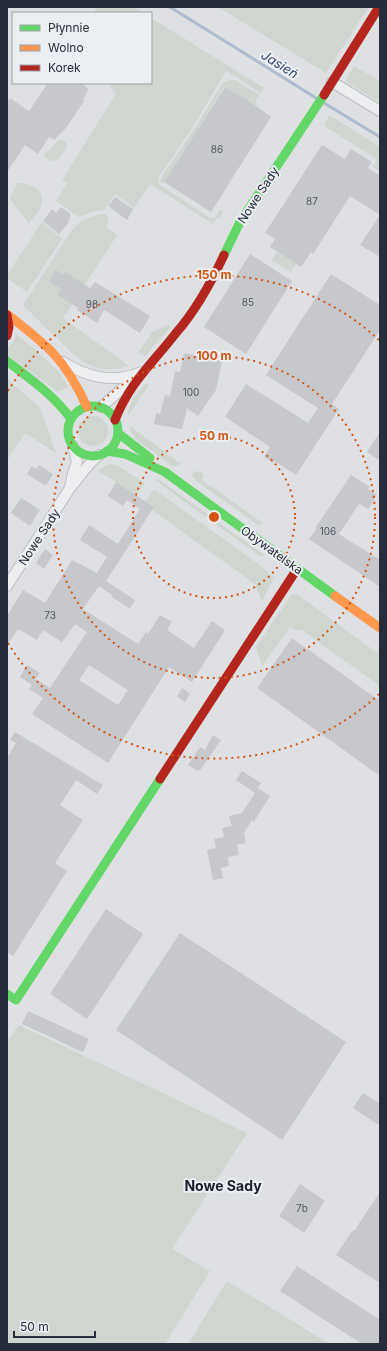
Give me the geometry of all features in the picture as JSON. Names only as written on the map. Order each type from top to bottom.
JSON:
[{"type":"street","name":"Nowe Sady","points":[[115,420],[120,406],[139,376],[178,331],[208,288],[240,222],[313,112],[379,7]]},
{"type":"street","points":[[330,85],[380,111]]},
{"type":"street","points":[[7,314],[9,327],[7,336]]},
{"type":"street","points":[[7,314],[40,341],[58,359],[77,387],[87,407]]},
{"type":"street","points":[[58,359],[78,370],[96,376],[116,378],[139,376]]},
{"type":"street","points":[[7,361],[53,398],[66,410],[71,418]]},
{"type":"street","name":"Nowe Sady","points":[[102,407],[139,376]]},
{"type":"street","points":[[87,407],[102,407],[108,411],[115,420],[118,433],[113,446],[103,453],[92,456],[78,451],[73,446],[68,432],[71,418],[76,413],[87,407]]},
{"type":"street","name":"Obywatelska","points":[[118,433],[165,472],[380,628]]},
{"type":"street","name":"Nowe Sady","points":[[70,488],[77,462],[73,446]]},
{"type":"street","name":"Nowe Sady","points":[[7,586],[70,488],[81,477],[92,462],[103,453]]},
{"type":"street","name":"Obywatelska","points":[[103,453],[125,454],[165,472]]},
{"type":"street","points":[[7,994],[16,1000],[298,569]]},
{"type":"shaded area","points":[[97,7],[133,7],[141,12],[94,12]]},
{"type":"shaded area","points":[[218,7],[369,7],[326,73]]},
{"type":"shaded area","points":[[152,19],[264,88],[261,93],[226,71],[191,130],[158,178],[159,184],[210,218],[216,217],[220,210],[223,212],[219,219],[217,218],[213,224],[150,184],[134,208],[115,194],[104,210],[95,211],[79,217],[56,201],[67,183],[62,180],[116,94],[109,84],[152,84]]},
{"type":"shaded area","points":[[354,66],[380,81],[380,102],[345,81]]},
{"type":"shaded area","points":[[236,80],[252,91],[260,94],[256,100],[257,106],[224,87],[163,184],[160,181],[162,176],[193,131],[220,87],[224,82]]},
{"type":"shaded area","points":[[329,115],[380,147],[380,172],[373,167],[377,159],[324,126]]},
{"type":"shaded area","points":[[60,139],[67,142],[66,149],[58,160],[51,161],[43,156]]},
{"type":"shaded area","points":[[18,183],[30,185],[41,193],[42,202],[40,208],[29,224],[10,199],[10,196]]},
{"type":"shaded area","points":[[99,214],[104,214],[109,218],[106,227],[117,235],[63,318],[129,366],[117,369],[97,368],[81,360],[23,305],[72,230],[82,221]]},
{"type":"shaded area","points":[[42,222],[62,239],[27,292],[7,278],[7,275]]},
{"type":"shaded area","points":[[277,252],[296,264],[291,272],[272,260]]},
{"type":"shaded area","points":[[169,324],[170,328],[145,356],[138,353],[152,332]]},
{"type":"shaded area","points":[[16,334],[53,366],[65,380],[68,387],[58,392],[7,355],[7,348],[13,342]]},
{"type":"shaded area","points":[[7,379],[41,410],[56,453],[25,433],[7,460]]},
{"type":"shaded area","points":[[145,384],[149,385],[128,416],[131,402]]},
{"type":"shaded area","points":[[93,416],[104,420],[108,431],[104,442],[93,446],[82,442],[78,431],[82,420]]},
{"type":"shaded area","points":[[130,426],[181,464],[175,466],[171,465],[135,439],[129,427]]},
{"type":"shaded area","points":[[110,464],[118,466],[145,483],[137,495],[98,471]]},
{"type":"shaded area","points":[[196,471],[201,472],[204,475],[202,480],[263,523],[258,525],[196,481],[192,474]]},
{"type":"shaded area","points":[[158,479],[264,555],[261,557],[155,480]]},
{"type":"shaded area","points":[[154,489],[257,563],[274,578],[262,601],[255,584],[152,510],[153,507],[145,501]]},
{"type":"shaded area","points":[[295,593],[380,655],[380,686],[302,630],[295,630],[290,627],[262,666],[256,647],[291,595]]},
{"type":"shaded area","points":[[19,1025],[247,1133],[172,1249],[210,1271],[165,1344],[7,1344],[7,1042]]},
{"type":"shaded area","points":[[227,1281],[330,1344],[188,1344]]},
{"type":"building","points":[[47,84],[82,84],[89,89],[83,99],[84,101],[66,128],[54,140],[49,137],[38,154],[25,145],[7,172],[7,103],[10,98],[29,111]]},
{"type":"building","points":[[225,87],[240,97],[241,95],[271,117],[211,212],[164,182]]},
{"type":"building","points":[[322,145],[345,159],[351,149],[372,162],[368,168],[380,176],[380,215],[350,196],[313,254],[311,252],[301,267],[270,247],[275,239],[265,233]]},
{"type":"building","points":[[115,197],[133,209],[127,220],[108,206]]},
{"type":"building","points":[[61,207],[71,214],[69,217],[71,218],[59,234],[43,221],[52,209],[56,213]]},
{"type":"building","points":[[380,215],[380,257],[360,245]]},
{"type":"building","points":[[250,254],[292,281],[246,354],[204,327]]},
{"type":"building","points":[[56,270],[63,275],[65,272],[90,288],[95,282],[150,316],[140,333],[104,310],[97,323],[77,310],[78,308],[57,294],[61,289],[49,281]]},
{"type":"building","points":[[331,274],[380,305],[380,330],[332,404],[339,409],[296,475],[274,461],[273,463],[264,457],[270,447],[225,417],[246,384],[308,423],[318,408],[266,375]]},
{"type":"building","points":[[184,353],[222,361],[216,390],[198,416],[187,408],[182,429],[154,424],[156,413],[160,414],[165,395],[170,396],[175,371],[180,372]]},
{"type":"building","points":[[380,432],[380,461],[367,452]]},
{"type":"building","points":[[39,465],[53,474],[46,486],[27,474],[32,466],[36,469]]},
{"type":"building","points":[[351,475],[370,487],[368,489],[377,495],[368,509],[359,504],[339,534],[380,560],[380,587],[309,539]]},
{"type":"building","points":[[116,482],[154,507],[106,581],[135,600],[130,609],[99,586],[83,609],[138,644],[146,632],[148,634],[160,615],[172,622],[167,630],[194,648],[212,621],[225,630],[192,682],[169,667],[108,763],[32,714],[43,698],[29,689],[32,685],[20,677],[27,665],[40,673],[35,680],[38,680],[50,688],[87,632],[75,624],[62,642],[43,630],[37,640],[18,629],[7,646],[7,616],[23,590],[45,603],[72,560],[97,573],[107,557],[80,540],[89,525],[118,544],[140,509],[127,500],[123,506],[108,496]],"holes":[[[89,665],[128,690],[118,705],[79,680]]]},
{"type":"building","points":[[21,498],[40,510],[30,526],[11,513]]},
{"type":"building","points":[[45,549],[53,555],[44,569],[36,563]]},
{"type":"building","points":[[292,638],[380,701],[380,776],[257,688]]},
{"type":"building","points":[[182,688],[190,694],[185,702],[177,696]]},
{"type":"building","points":[[15,732],[103,785],[97,794],[76,780],[60,805],[83,820],[55,863],[67,871],[13,956],[7,952],[7,758],[16,743],[10,740]]},
{"type":"building","points":[[213,735],[221,740],[201,769],[198,771],[188,765],[200,747],[205,750]]},
{"type":"building","points":[[242,771],[261,783],[258,788],[270,796],[254,822],[252,820],[244,833],[246,843],[237,845],[239,855],[228,857],[229,866],[221,868],[223,878],[213,880],[207,850],[216,848],[214,839],[224,837],[222,828],[232,826],[229,816],[242,813],[255,793],[236,780]]},
{"type":"building","points":[[106,909],[143,934],[87,1019],[50,994]]},
{"type":"building","points":[[180,933],[346,1042],[282,1140],[116,1030]]},
{"type":"building","points":[[28,1011],[89,1039],[83,1052],[22,1024]]},
{"type":"building","points":[[363,1093],[380,1104],[380,1126],[353,1108]]},
{"type":"building","points":[[300,1184],[325,1201],[304,1233],[279,1216]]},
{"type":"building","points":[[380,1192],[380,1283],[336,1255]]},
{"type":"building","points":[[297,1266],[380,1320],[380,1344],[362,1344],[280,1291]]},
{"type":"waterway","name":"Jasień","points":[[170,7],[316,98]]},
{"type":"waterway","name":"Jasień","points":[[324,103],[380,137]]},
{"type":"traffic: fast","points":[[224,255],[240,222],[324,95]]},
{"type":"traffic: fast","points":[[7,361],[57,402],[71,419]]},
{"type":"traffic: fast","points":[[93,406],[107,410],[114,417],[118,431],[114,445],[107,452],[93,456],[79,452],[72,445],[68,431],[72,417],[79,410],[93,406]]},
{"type":"traffic: fast","points":[[118,433],[150,458]]},
{"type":"traffic: fast","points":[[107,451],[125,454],[165,472],[335,596]]},
{"type":"traffic: fast","points":[[7,994],[16,1000],[160,779]]},
{"type":"traffic: slow","points":[[7,314],[52,352],[72,378],[87,407]]},
{"type":"traffic: slow","points":[[335,596],[380,628]]},
{"type":"traffic: jam","points":[[324,95],[379,7]]},
{"type":"traffic: jam","points":[[115,420],[127,395],[142,374],[197,306],[224,255]]},
{"type":"traffic: jam","points":[[7,315],[9,327],[7,336]]},
{"type":"traffic: jam","points":[[160,779],[297,569]]},
{"type":"district","name":"Nowe Sady","points":[[223,1185]]}]
